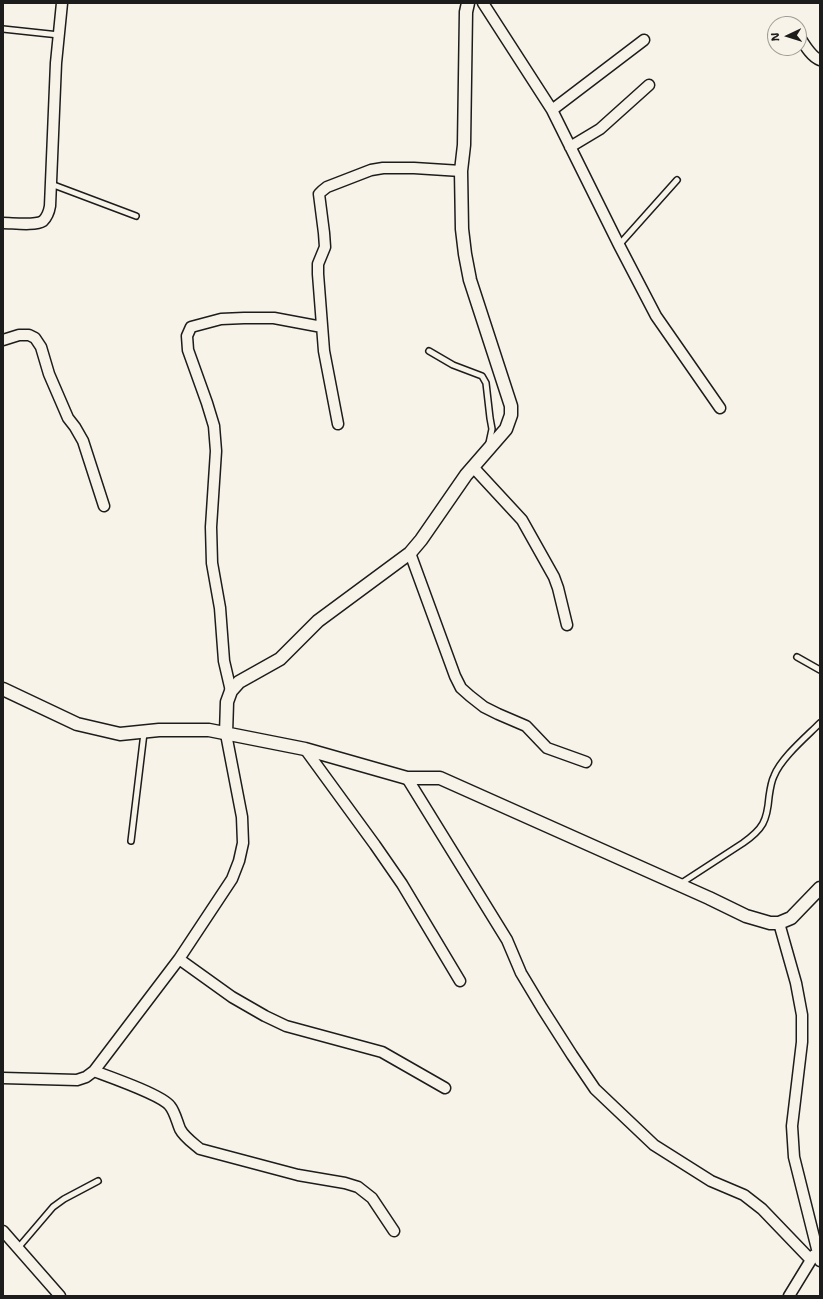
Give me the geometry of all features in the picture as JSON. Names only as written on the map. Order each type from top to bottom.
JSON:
[{"type":"street","points":[[3,223],[38,223],[44,220],[48,215],[50,206],[53,121],[62,3]]},
{"type":"street","points":[[230,691],[240,682],[280,659],[318,620],[410,553],[421,540],[466,475],[506,430],[511,415],[511,406],[470,280],[462,229],[461,171],[464,144],[466,12],[468,3]]},
{"type":"street","points":[[483,3],[552,110],[656,316],[720,408]]},
{"type":"street","points":[[552,110],[644,40]]},
{"type":"street","points":[[807,47],[817,59],[820,60]]},
{"type":"street","points":[[570,147],[600,129],[649,86]]},
{"type":"street","points":[[338,424],[327,370],[322,327],[318,264],[325,247],[319,194],[327,187],[344,180],[371,170],[383,168],[461,171]]},
{"type":"street","points":[[3,1078],[77,1080],[86,1077],[94,1071],[179,959],[232,879],[239,861],[243,843],[242,817],[226,734],[227,702],[230,691],[224,661],[220,608],[212,562],[211,527],[216,451],[214,426],[188,350],[187,336],[191,327],[221,319],[274,318],[322,327]]},
{"type":"street","points":[[3,340],[19,335],[29,335],[34,338],[41,347],[49,374],[68,418],[83,441],[104,506]]},
{"type":"street","points":[[473,467],[522,520],[554,577],[567,625]]},
{"type":"street","points":[[410,553],[455,676],[461,688],[484,707],[526,726],[547,748],[586,762]]},
{"type":"street","points":[[3,689],[77,724],[120,734],[171,730],[209,730],[305,749],[407,778],[440,778],[746,916],[770,923],[779,923],[791,918],[820,889]]},
{"type":"street","points":[[305,749],[376,845],[402,884],[460,982]]},
{"type":"street","points":[[407,778],[507,940],[521,973],[542,1008],[596,1089],[616,1110],[654,1145],[711,1181],[744,1195],[762,1209],[815,1261]]},
{"type":"street","points":[[779,923],[796,983],[802,1015],[802,1042],[794,1103],[794,1157],[817,1250],[815,1261],[789,1296]]},
{"type":"street","points":[[179,959],[232,997],[265,1016],[286,1026],[382,1052],[445,1088]]},
{"type":"street","points":[[94,1071],[161,1098],[170,1106],[181,1131],[189,1140],[200,1148],[298,1175],[345,1183],[358,1187],[372,1198],[394,1231]]},
{"type":"street","points":[[3,1231],[60,1296]]},
{"type":"lane","points":[[3,30],[59,35]]},
{"type":"lane","points":[[619,245],[677,180]]},
{"type":"lane","points":[[51,184],[136,216]]},
{"type":"lane","points":[[429,351],[453,365],[482,376],[486,383],[492,429],[488,450]]},
{"type":"lane","points":[[797,657],[820,670]]},
{"type":"lane","points":[[679,885],[743,843],[762,827],[768,813],[770,789],[774,776],[784,760],[820,722]]},
{"type":"lane","points":[[131,841],[144,732]]},
{"type":"lane","points":[[18,1248],[53,1208],[64,1199],[98,1182]]}]
